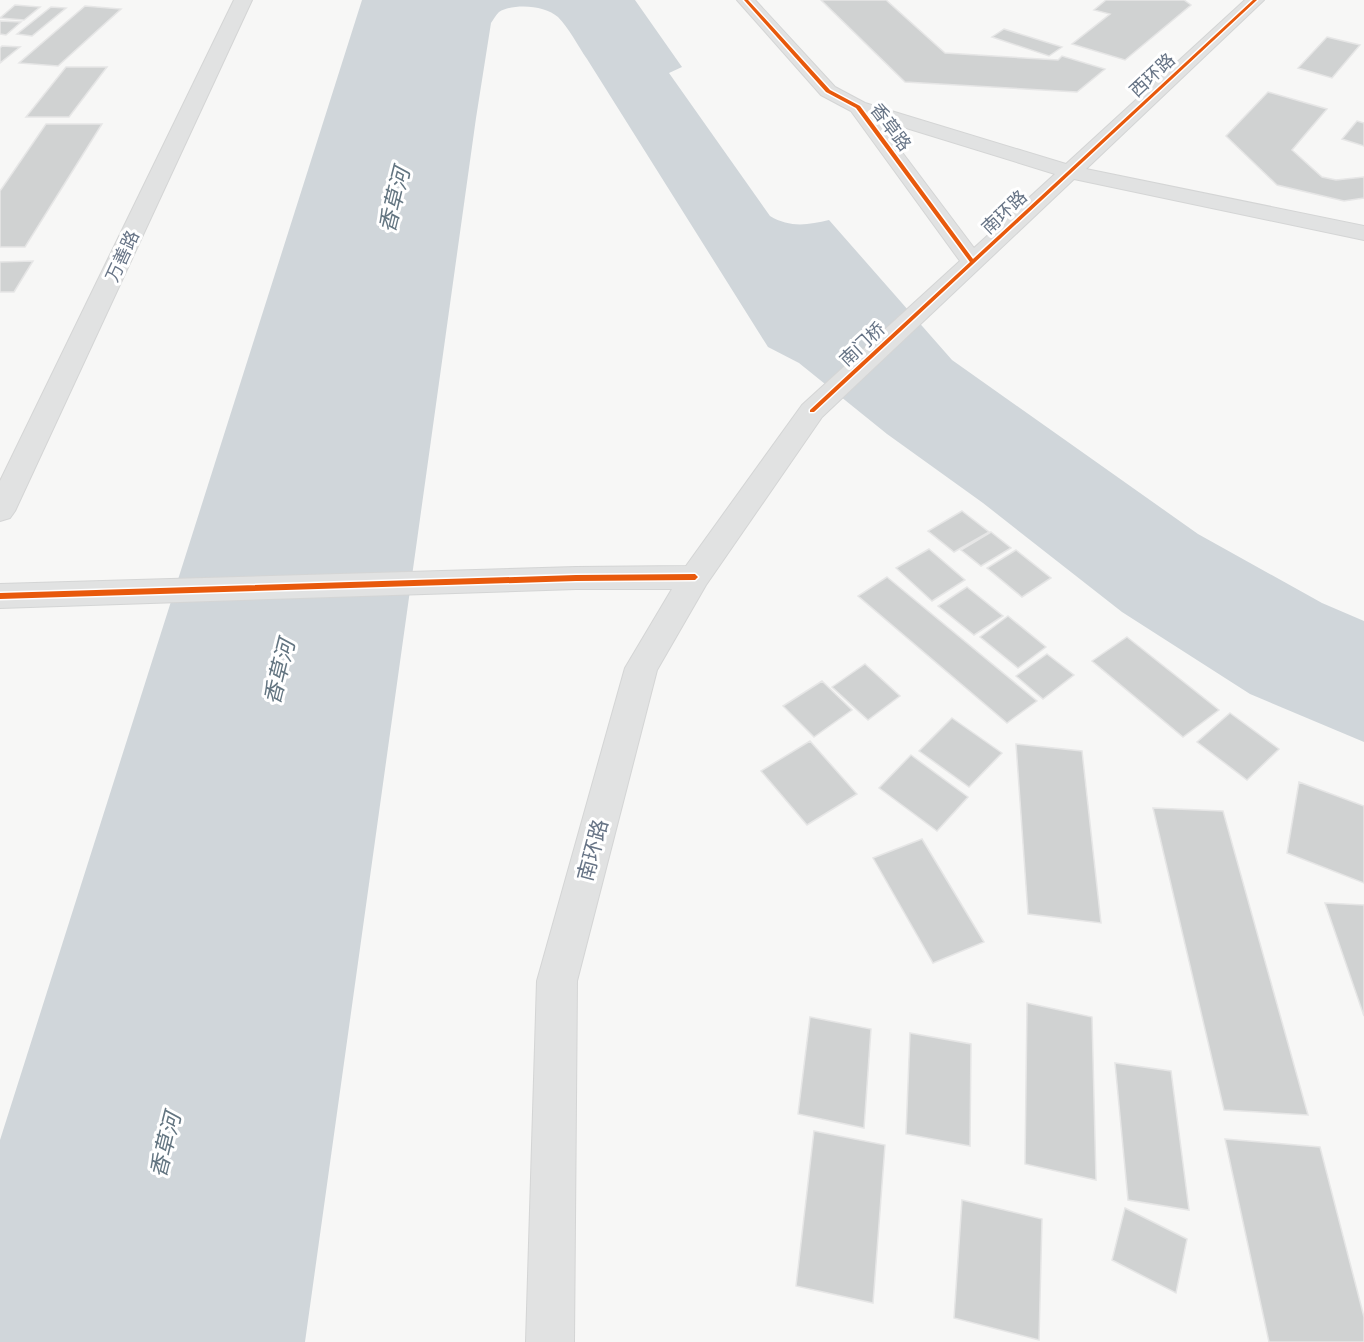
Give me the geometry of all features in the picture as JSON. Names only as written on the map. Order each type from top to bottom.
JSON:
[{"type":"street","name":"万善路","points":[[0,511],[243,0]]},
{"type":"street","name":"香草路","points":[[746,0],[828,91],[858,107],[972,261]]},
{"type":"street","name":"西环路","points":[[1070,172],[1255,0]]},
{"type":"street","points":[[858,107],[1070,172],[1364,233]]},
{"type":"street","name":"南环路","points":[[932,299],[1070,172]]},
{"type":"street","name":"南门桥","points":[[812,411],[932,299]]},
{"type":"street","name":"南环路","points":[[550,1342],[558,981],[641,668],[695,577],[812,411]]},
{"type":"street","points":[[0,597],[695,577]]},
{"type":"water","name":"香草河","points":[[362,0],[635,0],[682,67],[669,73],[770,216],[792,224],[829,220],[952,360],[1198,534],[1322,603],[1364,621],[1364,742],[1250,694],[1122,612],[983,503],[887,434],[799,363],[768,347],[566,26],[552,13],[538,8],[521,6],[505,9],[499,12],[491,23],[476,118],[305,1342],[0,1342],[0,1140]]},
{"type":"building","points":[[821,0],[886,0],[945,53],[1058,60],[1062,56],[1105,69],[1077,92],[905,82]]},
{"type":"building","points":[[1106,0],[1184,0],[1191,5],[1125,60],[1072,44],[1110,14],[1094,10]]},
{"type":"building","points":[[15,5],[40,7],[24,20],[0,18]]},
{"type":"building","points":[[85,6],[121,9],[58,66],[19,63]]},
{"type":"building","points":[[51,7],[66,8],[32,36],[17,34]]},
{"type":"building","points":[[0,21],[21,22],[6,35],[0,34]]},
{"type":"building","points":[[1004,29],[1062,47],[1049,56],[992,37]]},
{"type":"building","points":[[1327,37],[1360,45],[1332,78],[1298,68]]},
{"type":"building","points":[[2,46],[20,47],[0,63]]},
{"type":"building","points":[[66,67],[107,67],[69,117],[26,117]]},
{"type":"building","points":[[1268,92],[1327,109],[1292,150],[1322,177],[1336,180],[1364,177],[1364,198],[1344,201],[1277,185],[1226,136]]},
{"type":"building","points":[[1357,121],[1364,123],[1364,146],[1342,139]]},
{"type":"building","points":[[46,124],[102,124],[25,247],[0,247],[0,191]]},
{"type":"building","points":[[33,261],[14,292],[0,292],[0,262]]},
{"type":"building","points":[[962,511],[989,532],[954,552],[928,531]]},
{"type":"building","points":[[991,532],[1011,548],[981,566],[961,550]]},
{"type":"building","points":[[929,549],[965,580],[932,601],[896,568]]},
{"type":"building","points":[[1016,550],[1051,578],[1022,597],[987,568]]},
{"type":"building","points":[[887,577],[1037,701],[1007,723],[858,596]]},
{"type":"building","points":[[967,587],[1003,616],[974,635],[938,606]]},
{"type":"building","points":[[1008,616],[1046,647],[1018,668],[980,637]]},
{"type":"building","points":[[1127,637],[1219,710],[1183,737],[1092,661]]},
{"type":"building","points":[[1047,654],[1074,675],[1043,699],[1016,676]]},
{"type":"building","points":[[865,664],[900,696],[868,720],[832,687]]},
{"type":"building","points":[[822,681],[852,710],[814,737],[783,706]]},
{"type":"building","points":[[1230,713],[1279,749],[1247,780],[1197,742]]},
{"type":"building","points":[[952,718],[1002,753],[969,787],[919,751]]},
{"type":"building","points":[[810,741],[857,794],[807,825],[761,771]]},
{"type":"building","points":[[1016,744],[1082,751],[1101,923],[1028,914]]},
{"type":"building","points":[[911,755],[968,797],[937,831],[879,788]]},
{"type":"building","points":[[1299,782],[1364,806],[1364,883],[1287,853]]},
{"type":"building","points":[[1153,808],[1223,811],[1308,1115],[1224,1110]]},
{"type":"building","points":[[922,839],[984,942],[933,963],[873,858]]},
{"type":"building","points":[[1325,903],[1364,905],[1364,1016]]},
{"type":"building","points":[[1027,1003],[1092,1017],[1096,1180],[1025,1164]]},
{"type":"building","points":[[810,1017],[871,1029],[864,1128],[798,1114]]},
{"type":"building","points":[[910,1033],[971,1044],[970,1146],[906,1134]]},
{"type":"building","points":[[1115,1063],[1171,1071],[1189,1210],[1128,1200]]},
{"type":"building","points":[[814,1131],[885,1145],[873,1303],[796,1286]]},
{"type":"building","points":[[1225,1139],[1320,1147],[1364,1317],[1364,1342],[1269,1342]]},
{"type":"building","points":[[962,1200],[1042,1219],[1039,1340],[954,1318]]},
{"type":"building","points":[[1125,1208],[1187,1239],[1176,1293],[1112,1260]]},
{"type":"cycle path","points":[[746,0],[828,91],[858,107],[972,261]]},
{"type":"cycle path","points":[[812,411],[1255,0]]},
{"type":"cycle path","points":[[0,596],[576,578],[695,577]]}]
